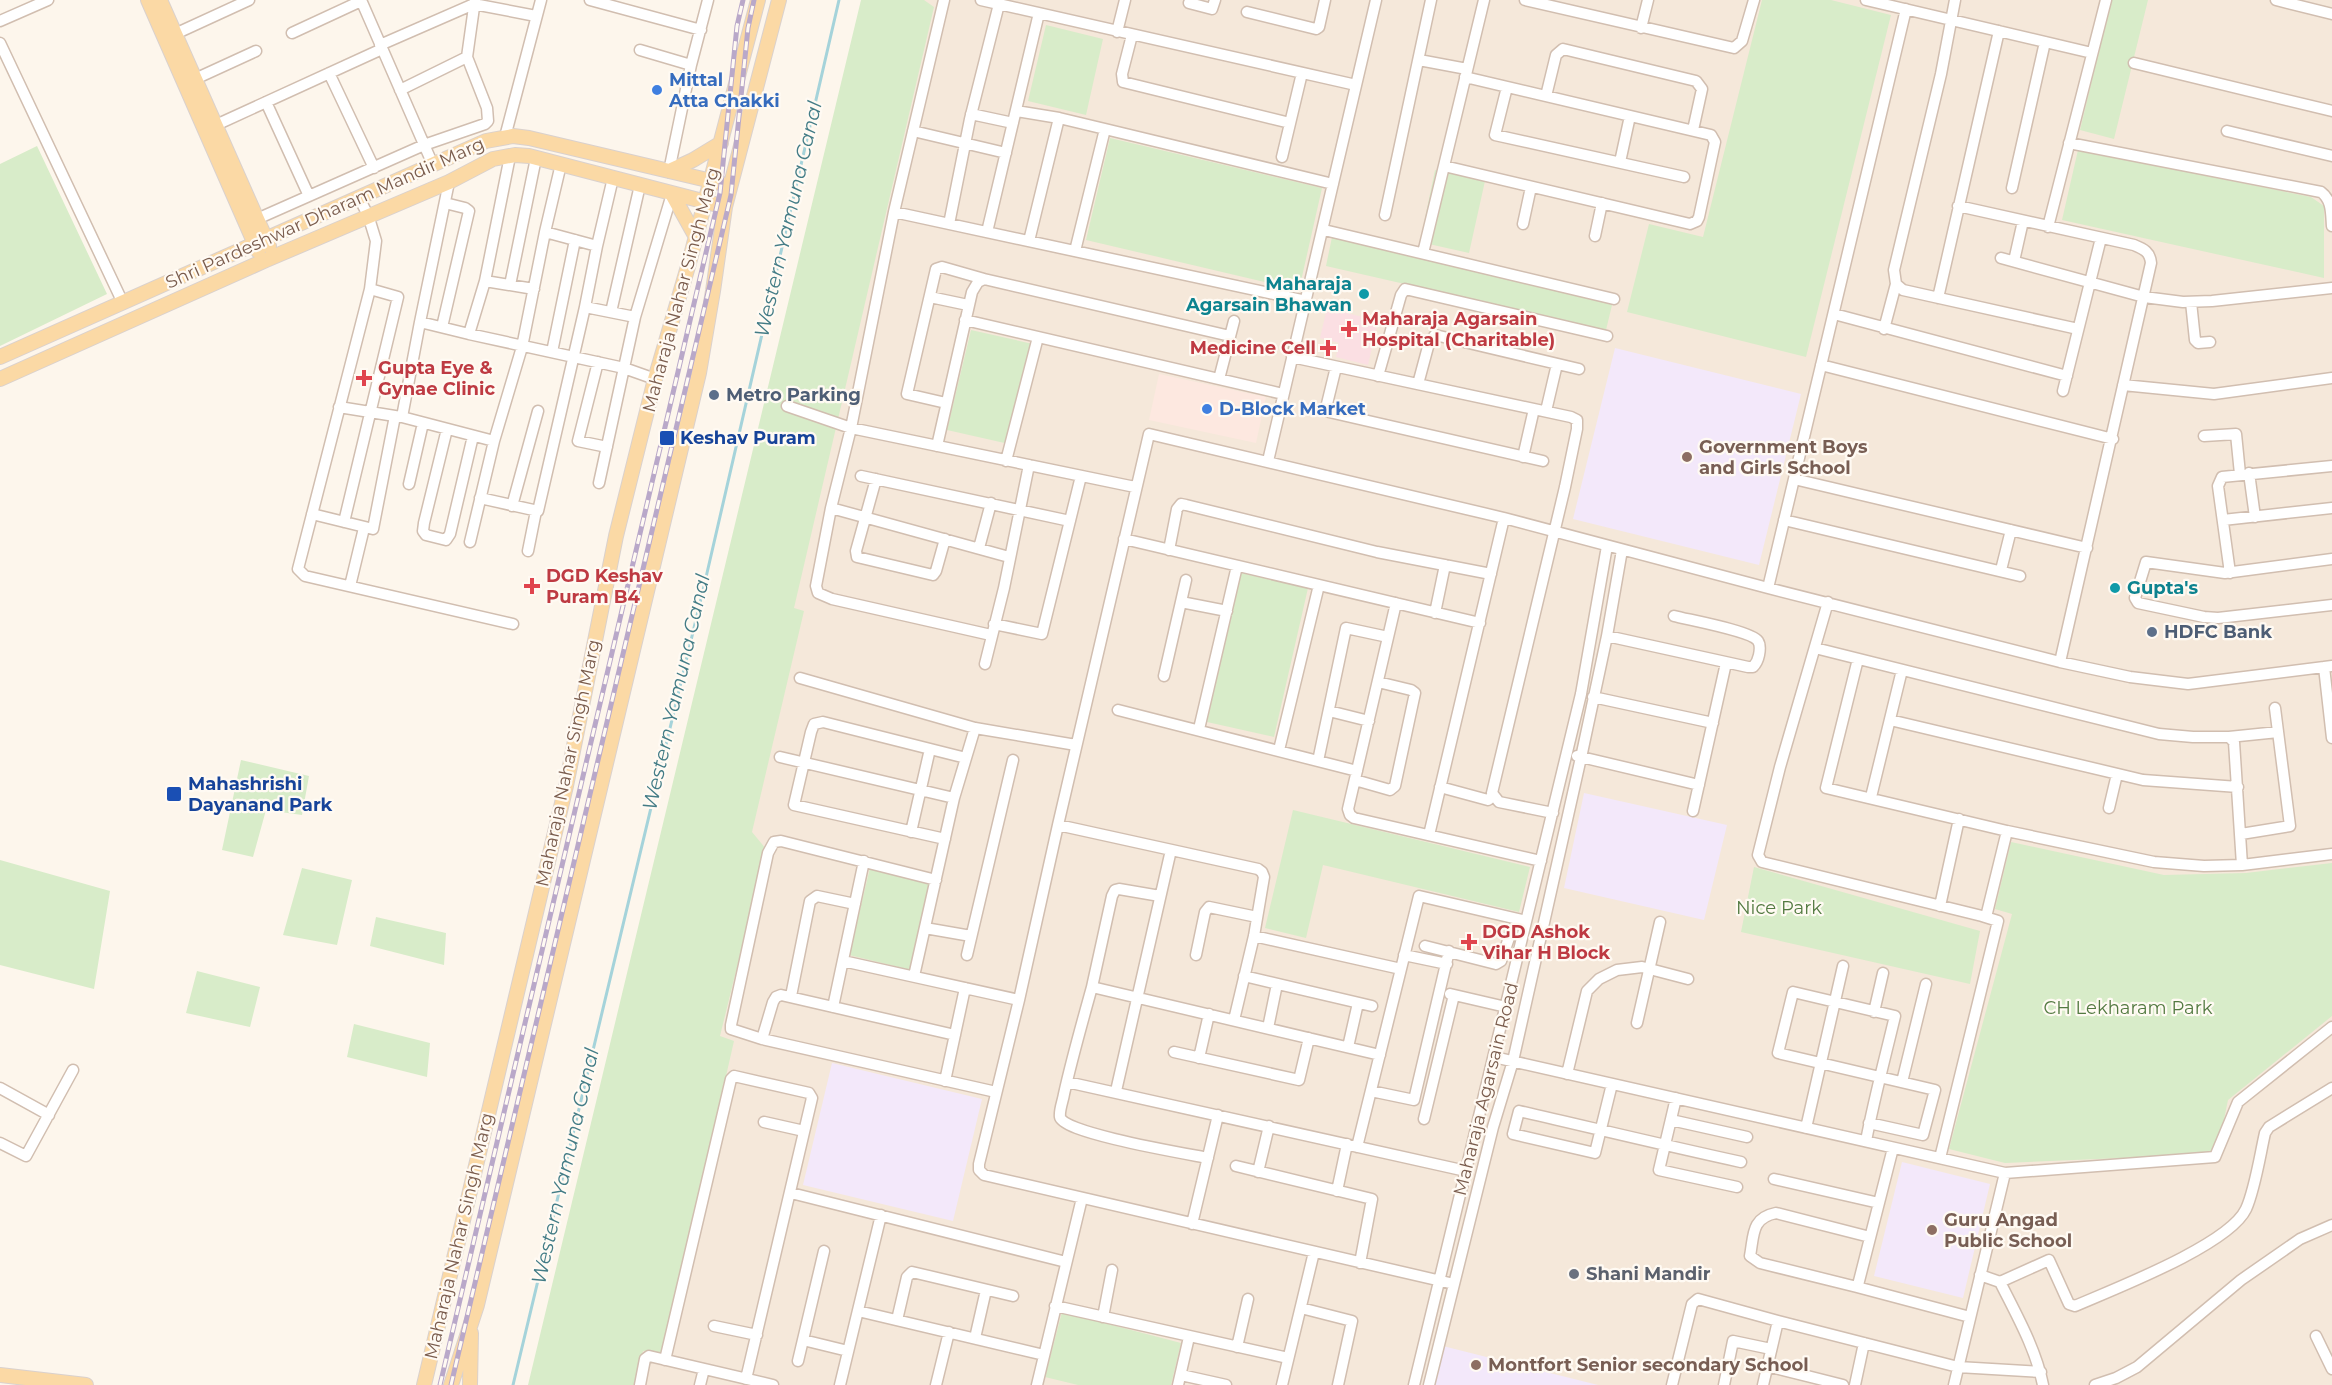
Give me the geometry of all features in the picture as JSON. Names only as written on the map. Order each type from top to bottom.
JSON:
[{"type":"main road","points":[[148,0],[267,259]]},
{"type":"main road","points":[[160,0],[257,219],[260,240]]},
{"type":"main road","name":"Maharaja Nahar Singh Marg","points":[[424,1385],[563,797],[616,536],[655,379],[696,237],[758,0]]},
{"type":"main road","name":"Maharaja Nahar Singh Marg","points":[[451,1385],[486,1270],[699,373],[714,291],[725,207],[779,0]]},
{"type":"main road","name":"Shri Pardeshwar Dharam Mandir Marg","points":[[0,357],[486,141],[505,137],[529,138],[731,185]]},
{"type":"main road","points":[[669,171],[721,143]]},
{"type":"main road","name":"Shri Pardeshwar Dharam Mandir Marg","points":[[0,379],[267,259],[449,182],[493,159],[515,155],[536,158],[725,207]]},
{"type":"main road","points":[[672,194],[696,237]]},
{"type":"main road","points":[[470,1322],[470,1385]]},
{"type":"main road","points":[[0,1375],[86,1385]]},
{"type":"street","points":[[0,21],[48,0]]},
{"type":"street","points":[[175,34],[249,0]]},
{"type":"street","points":[[292,33],[361,0],[433,165]]},
{"type":"street","points":[[505,137],[541,0]]},
{"type":"street","points":[[590,0],[619,3],[701,30]]},
{"type":"street","points":[[669,171],[691,65],[708,0]]},
{"type":"street","points":[[944,0],[894,212],[851,428],[831,508],[816,586],[818,593],[832,599],[993,629],[1042,634],[1081,476]]},
{"type":"street","points":[[981,0],[1356,85]]},
{"type":"street","points":[[1117,32],[1125,0]]},
{"type":"street","points":[[1189,3],[1212,9],[1215,0]]},
{"type":"street","points":[[1247,12],[1316,29],[1319,27],[1325,0]]},
{"type":"street","points":[[1268,461],[1324,230],[1374,0]]},
{"type":"street","points":[[1385,215],[1431,0]]},
{"type":"street","points":[[1423,253],[1484,0]]},
{"type":"street","points":[[1525,0],[1734,48],[1742,41],[1754,0]]},
{"type":"street","points":[[1641,28],[1648,0]]},
{"type":"street","points":[[1866,0],[2092,53]]},
{"type":"street","points":[[1884,328],[1896,284],[1894,270],[1955,0]]},
{"type":"street","points":[[2048,227],[2106,0]]},
{"type":"street","points":[[2276,0],[2332,14]]},
{"type":"street","points":[[216,125],[475,2],[536,16]]},
{"type":"street","points":[[257,219],[424,145],[485,124],[489,118],[468,57],[475,2]]},
{"type":"street","points":[[949,224],[965,143],[999,4]]},
{"type":"street","points":[[1768,588],[1906,9]]},
{"type":"street","points":[[987,232],[1039,13]]},
{"type":"street","points":[[1938,298],[2000,31]]},
{"type":"street","points":[[1132,35],[1122,74],[1123,82],[1290,123]]},
{"type":"street","points":[[2012,188],[2045,42]]},
{"type":"street","points":[[0,43],[123,303]]},
{"type":"street","points":[[1546,96],[1556,55],[1563,49],[1696,81],[1702,89],[1693,130]]},
{"type":"street","points":[[640,50],[691,65]]},
{"type":"street","points":[[195,79],[256,51]]},
{"type":"street","points":[[400,90],[468,57]]},
{"type":"street","points":[[1419,60],[1507,87],[1712,135],[1715,142],[1697,221],[1690,224],[1444,166]]},
{"type":"street","points":[[2134,63],[2332,111]]},
{"type":"street","points":[[329,73],[374,168]]},
{"type":"street","points":[[1282,157],[1302,73]]},
{"type":"street","points":[[1507,87],[1495,135],[1684,177]]},
{"type":"street","points":[[266,102],[309,196]]},
{"type":"street","points":[[1016,111],[1059,118],[1333,184]]},
{"type":"street","points":[[972,114],[1013,123]]},
{"type":"street","points":[[1620,162],[1630,116]]},
{"type":"street","points":[[1029,241],[1059,118]]},
{"type":"street","points":[[1075,251],[1105,129]]},
{"type":"street","points":[[914,130],[1006,153]]},
{"type":"street","points":[[2227,131],[2332,156]]},
{"type":"street","points":[[2069,143],[2321,192],[2330,202],[2332,226]]},
{"type":"street","points":[[469,334],[485,281],[510,156]]},
{"type":"street","points":[[510,285],[536,158]]},
{"type":"street","points":[[470,542],[494,441],[522,347],[561,164]]},
{"type":"street","points":[[528,551],[614,178]]},
{"type":"street","points":[[312,514],[373,530],[375,526],[449,182]]},
{"type":"street","points":[[611,312],[640,185]]},
{"type":"street","points":[[1523,224],[1532,187]]},
{"type":"street","points":[[599,483],[635,317],[672,194]]},
{"type":"street","points":[[359,198],[368,215],[376,241],[370,289],[298,569],[305,576],[513,624]]},
{"type":"street","points":[[442,327],[470,211],[445,203]]},
{"type":"street","points":[[1595,236],[1602,203]]},
{"type":"street","points":[[1958,206],[2134,245],[2148,252],[2151,264],[2113,439],[2060,662]]},
{"type":"street","points":[[894,212],[1306,301]]},
{"type":"street","points":[[2013,261],[2023,221]]},
{"type":"street","points":[[1324,230],[1614,298]]},
{"type":"street","points":[[545,232],[597,246]]},
{"type":"street","points":[[2063,391],[2101,238]]},
{"type":"street","points":[[552,352],[575,240]]},
{"type":"street","points":[[2001,258],[2144,297],[2191,302],[2332,288]]},
{"type":"street","points":[[946,403],[906,394],[938,268],[1230,336]]},
{"type":"street","points":[[937,446],[968,305],[978,282],[984,279]]},
{"type":"street","points":[[485,281],[534,289]]},
{"type":"street","points":[[1896,284],[1903,290],[2078,329]]},
{"type":"street","points":[[344,522],[398,297],[370,289]]},
{"type":"street","points":[[1378,376],[1401,295],[1405,289],[1607,336]]},
{"type":"street","points":[[930,297],[968,305]]},
{"type":"street","points":[[2191,302],[2195,340],[2198,343],[2210,342]]},
{"type":"street","points":[[585,307],[635,317]]},
{"type":"street","points":[[1833,314],[2067,376]]},
{"type":"street","points":[[965,320],[1283,394]]},
{"type":"street","points":[[1219,379],[1234,321]]},
{"type":"street","points":[[420,322],[522,347],[624,368],[655,379]]},
{"type":"street","points":[[1418,384],[1429,343],[1435,335],[1579,369]]},
{"type":"street","points":[[1006,461],[1038,337]]},
{"type":"street","points":[[1292,357],[1546,411],[1577,420],[1565,487],[1492,792],[1499,802],[1553,813]]},
{"type":"street","points":[[598,362],[578,441],[607,447]]},
{"type":"street","points":[[1546,411],[1557,364]]},
{"type":"street","points":[[1821,365],[2113,439]]},
{"type":"street","points":[[1336,367],[1326,408],[1329,412],[1543,461]]},
{"type":"street","points":[[2124,385],[2214,394],[2332,378]]},
{"type":"street","points":[[787,406],[851,428],[1135,487]]},
{"type":"street","points":[[339,407],[399,417],[494,441]]},
{"type":"street","points":[[1523,456],[1534,409]]},
{"type":"street","points":[[512,506],[538,411]]},
{"type":"street","points":[[409,484],[423,423]]},
{"type":"street","points":[[447,429],[424,523],[423,531],[426,535],[446,540],[450,534],[473,436]]},
{"type":"street","points":[[2204,436],[2236,434],[2255,517]]},
{"type":"street","points":[[1454,1284],[1082,1198],[984,1174],[979,1170],[1135,487],[1149,435],[1504,518],[2060,662],[2177,684],[2328,667],[2332,731]]},
{"type":"street","points":[[985,664],[1004,588],[1029,465]]},
{"type":"street","points":[[2230,573],[2219,481],[2227,475],[2332,466]]},
{"type":"street","points":[[861,476],[1070,521]]},
{"type":"street","points":[[876,479],[856,551],[859,558],[933,575],[945,539]]},
{"type":"street","points":[[1794,479],[2087,548]]},
{"type":"street","points":[[480,498],[536,511]]},
{"type":"street","points":[[979,548],[991,503]]},
{"type":"street","points":[[1169,550],[1177,508],[1181,504],[1377,552],[1491,574]]},
{"type":"street","points":[[831,508],[1010,557]]},
{"type":"street","points":[[2223,520],[2332,508]]},
{"type":"street","points":[[1429,835],[1504,518]]},
{"type":"street","points":[[1784,520],[2020,576]]},
{"type":"street","points":[[350,586],[364,528]]},
{"type":"street","points":[[2001,570],[2011,530]]},
{"type":"street","points":[[1124,539],[1480,623]]},
{"type":"street","name":"Maharaja Agarsain Road","points":[[1414,1385],[1581,694],[1607,546]]},
{"type":"street","points":[[1429,1385],[1493,1127],[1514,1061],[1607,636],[1622,550]]},
{"type":"street","points":[[2332,560],[2230,573],[2146,562],[2135,601],[2155,608],[2218,618],[2332,605]]},
{"type":"street","points":[[1435,613],[1445,565]]},
{"type":"street","points":[[1199,729],[1237,566]]},
{"type":"street","points":[[1164,676],[1186,580]]},
{"type":"street","points":[[1279,750],[1318,585]]},
{"type":"street","points":[[1180,602],[1227,611]]},
{"type":"street","points":[[1828,602],[1780,767],[1758,855],[1762,862],[1998,921],[1940,1158]]},
{"type":"street","points":[[1396,603],[1348,809],[1350,815],[1354,818],[1541,861]]},
{"type":"street","points":[[1607,636],[1726,663],[1753,667],[1756,664],[1760,650],[1758,641],[1753,637],[1736,630],[1674,616]]},
{"type":"street","points":[[1318,761],[1346,628],[1388,637]]},
{"type":"street","points":[[1815,648],[2159,734],[2229,737],[2278,732]]},
{"type":"street","points":[[1858,659],[1826,788],[2007,831],[2154,862],[2242,866],[2332,854]]},
{"type":"street","points":[[1693,811],[1726,663]]},
{"type":"street","points":[[1871,797],[1902,670]]},
{"type":"street","points":[[800,678],[975,728],[1076,745]]},
{"type":"street","points":[[1118,710],[1318,761],[1392,789],[1415,693],[1378,682]]},
{"type":"street","points":[[1593,697],[1713,723]]},
{"type":"street","points":[[2241,834],[2290,826],[2275,708]]},
{"type":"street","points":[[1329,711],[1369,721]]},
{"type":"street","points":[[1890,720],[2117,774],[2160,782],[2238,787]]},
{"type":"street","points":[[945,839],[794,805],[814,724],[818,722],[966,758]]},
{"type":"street","points":[[914,976],[954,798],[975,728]]},
{"type":"street","points":[[2229,737],[2234,742],[2242,866]]},
{"type":"street","points":[[911,832],[930,749]]},
{"type":"street","points":[[1567,754],[1699,785]]},
{"type":"street","points":[[780,757],[954,798]]},
{"type":"street","points":[[967,955],[1012,760]]},
{"type":"street","points":[[2109,808],[2117,774]]},
{"type":"street","points":[[1440,787],[1488,800],[1493,796]]},
{"type":"street","points":[[1940,906],[1959,819]]},
{"type":"street","points":[[1058,825],[1258,869],[1262,872],[1264,877],[1254,936],[1234,1020]]},
{"type":"street","points":[[1986,917],[2007,831]]},
{"type":"street","points":[[936,880],[781,841],[774,842],[768,853],[730,1025],[734,1031],[762,1039],[996,1092]]},
{"type":"street","points":[[1116,1091],[1171,850]]},
{"type":"street","points":[[833,1007],[864,861]]},
{"type":"street","points":[[1161,896],[1114,890],[1059,1116],[1069,1126],[1117,1139],[1208,1158]]},
{"type":"street","points":[[791,996],[810,901],[817,896],[855,904]]},
{"type":"street","points":[[1337,1191],[1371,1091],[1419,896],[1526,921]]},
{"type":"street","points":[[1196,955],[1205,912],[1209,907],[1257,917]]},
{"type":"street","points":[[1637,1023],[1660,922]]},
{"type":"street","points":[[925,928],[970,936]]},
{"type":"street","points":[[1425,946],[1496,964],[1501,961],[1511,932]]},
{"type":"street","points":[[1254,936],[1401,969]]},
{"type":"street","points":[[1371,1091],[1414,1100],[1449,951]]},
{"type":"street","points":[[1404,954],[1447,964]]},
{"type":"street","points":[[843,961],[1019,1000]]},
{"type":"street","points":[[1806,1128],[1843,966]]},
{"type":"street","points":[[1567,1074],[1587,991],[1599,979],[1617,970],[1642,968],[1688,979]]},
{"type":"street","points":[[1874,1012],[1882,974]]},
{"type":"street","points":[[1244,976],[1372,1006]]},
{"type":"street","points":[[1268,1028],[1277,984]]},
{"type":"street","points":[[1902,1082],[1926,984]]},
{"type":"street","points":[[1092,987],[1380,1055]]},
{"type":"street","points":[[945,1081],[965,988]]},
{"type":"street","points":[[1440,992],[1506,1007]]},
{"type":"street","points":[[1866,1141],[1869,1123],[1880,1076],[1895,1016],[1793,992],[1778,1053],[1822,1064],[1880,1076],[1935,1089],[1923,1135],[1869,1123]]},
{"type":"street","points":[[1424,1119],[1454,995]]},
{"type":"street","points":[[762,1039],[776,997],[791,996],[955,1035]]},
{"type":"street","points":[[1348,1047],[1358,1003]]},
{"type":"street","points":[[1199,1058],[1209,1014]]},
{"type":"street","points":[[1494,1057],[2005,1173],[2215,1157],[2238,1102],[2332,1027]]},
{"type":"street","points":[[1174,1052],[1299,1080],[1309,1038]]},
{"type":"street","points":[[0,1143],[26,1156],[74,1071]]},
{"type":"street","points":[[665,1360],[730,1079],[734,1076],[808,1093],[812,1098],[746,1379]]},
{"type":"street","points":[[1067,1082],[1116,1091],[1466,1171]]},
{"type":"street","points":[[1612,1084],[1601,1130],[1595,1153],[1513,1134],[1519,1111],[1601,1130],[1664,1145],[1741,1162]]},
{"type":"street","points":[[0,1088],[49,1115]]},
{"type":"street","points":[[1980,1275],[2000,1282],[2049,1260],[2069,1304],[2075,1306],[2157,1270],[2217,1239],[2233,1226],[2246,1208],[2265,1133],[2269,1127],[2332,1088]]},
{"type":"street","points":[[1676,1098],[1659,1170],[1737,1187]]},
{"type":"street","points":[[1192,1224],[1218,1115]]},
{"type":"street","points":[[1671,1120],[1747,1137]]},
{"type":"street","points":[[764,1122],[804,1131]]},
{"type":"street","points":[[1258,1172],[1269,1126]]},
{"type":"street","points":[[1857,1287],[1893,1148]]},
{"type":"street","points":[[1236,1166],[1372,1199],[1360,1263]]},
{"type":"street","points":[[1954,1385],[2005,1173]]},
{"type":"street","points":[[1774,1179],[1879,1203]]},
{"type":"street","points":[[791,1193],[1066,1262]]},
{"type":"street","points":[[1037,1385],[1082,1198]]},
{"type":"street","points":[[1870,1237],[1776,1213],[1760,1219],[1755,1227],[1750,1256],[1753,1260],[1970,1317]]},
{"type":"street","points":[[840,1385],[881,1215]]},
{"type":"street","points":[[2095,1385],[2116,1378],[2137,1367],[2241,1280],[2300,1239],[2332,1225]]},
{"type":"street","points":[[798,1362],[825,1251]]},
{"type":"street","points":[[1282,1385],[1314,1252]]},
{"type":"street","points":[[1103,1317],[1112,1270]]},
{"type":"street","points":[[897,1320],[907,1277],[912,1272],[1013,1296]]},
{"type":"street","points":[[2000,1282],[2041,1372],[2043,1385]]},
{"type":"street","points":[[975,1338],[986,1290]]},
{"type":"street","points":[[1237,1347],[1248,1299]]},
{"type":"street","points":[[1672,1385],[1694,1301],[1698,1299],[1958,1367],[2041,1372]]},
{"type":"street","points":[[1055,1306],[1288,1358]]},
{"type":"street","points":[[1301,1308],[1352,1321],[1338,1385]]},
{"type":"street","points":[[858,1311],[1044,1355]]},
{"type":"street","points":[[1763,1385],[1778,1321]]},
{"type":"street","points":[[714,1326],[757,1335]]},
{"type":"street","points":[[936,1385],[949,1332]]},
{"type":"street","points":[[1189,1336],[1180,1380],[1226,1385]]},
{"type":"street","points":[[2316,1336],[2332,1369]]},
{"type":"street","points":[[803,1340],[848,1351]]},
{"type":"street","points":[[1724,1385],[1733,1341],[1771,1349]]},
{"type":"street","points":[[1855,1385],[1864,1343]]},
{"type":"street","points":[[640,1385],[647,1357],[773,1385]]},
{"type":"street","points":[[1767,1366],[1843,1385]]},
{"type":"street","points":[[700,1385],[704,1369]]},
{"type":"shaded area","points":[[913,0],[2332,0],[2332,1385],[563,1385]]},
{"type":"shaded area","name":"Maharaja Agarsain Hospital (Charitable)","points":[[1327,308],[1378,321],[1368,365],[1336,357],[1339,343],[1320,338]]},
{"type":"shaded area","name":"Government Boys and Girls School","points":[[1615,348],[1801,394],[1759,565],[1573,519]]},
{"type":"shaded area","name":"D-Block Market","points":[[1159,374],[1266,397],[1256,443],[1149,420]]},
{"type":"shaded area","points":[[1584,793],[1727,825],[1704,920],[1564,888]]},
{"type":"shaded area","points":[[832,1063],[982,1099],[953,1221],[803,1185]]},
{"type":"shaded area","name":"Guru Angad Public School","points":[[1902,1162],[1990,1184],[1963,1298],[1874,1276]]},
{"type":"shaded area","name":"Montfort Senior secondary School","points":[[1439,1345],[1598,1385],[1430,1385]]},
{"type":"green space","points":[[861,0],[924,0],[934,7],[794,608],[804,611],[752,832],[766,849],[720,1036],[734,1041],[663,1353],[643,1351],[635,1385],[528,1385]]},
{"type":"green space","points":[[1762,0],[1831,0],[1891,15],[1806,357],[1627,312],[1649,224],[1703,237]]},
{"type":"green space","points":[[2111,0],[2148,0],[2114,139],[2080,130]]},
{"type":"green space","points":[[1046,25],[1103,39],[1086,115],[1028,101]]},
{"type":"green space","points":[[1110,138],[1322,188],[1299,290],[1086,240]]},
{"type":"green space","points":[[37,146],[107,294],[0,346],[0,164]]},
{"type":"green space","points":[[2078,150],[2311,197],[2324,206],[2324,278],[2062,220]]},
{"type":"green space","points":[[1435,170],[1485,181],[1469,253],[1420,242]]},
{"type":"green space","points":[[1332,237],[1613,301],[1606,330],[1326,266]]},
{"type":"green space","points":[[971,330],[1033,344],[1009,444],[947,430]]},
{"type":"green space","points":[[1241,573],[1308,588],[1274,737],[1207,722]]},
{"type":"green space","points":[[241,760],[309,776],[302,815],[266,810],[253,857],[222,850]]},
{"type":"green space","points":[[1293,810],[1530,867],[1519,912],[1323,865],[1306,938],[1265,928]]},
{"type":"green space","name":"CH Lekharam Park","points":[[2011,842],[2164,875],[2246,873],[2332,863],[2332,1016],[2228,1100],[2217,1154],[2005,1163],[1949,1149],[2012,914],[1995,909]]},
{"type":"green space","points":[[0,860],[110,891],[94,989],[0,965]]},
{"type":"green space","name":"Nice Park","points":[[1754,867],[1980,931],[1970,984],[1741,932]]},
{"type":"green space","points":[[302,868],[352,880],[337,945],[283,935]]},
{"type":"green space","points":[[870,868],[932,882],[911,970],[849,955]]},
{"type":"green space","points":[[376,917],[446,933],[444,965],[370,946]]},
{"type":"green space","points":[[197,971],[260,987],[250,1027],[186,1013]]},
{"type":"green space","points":[[354,1024],[430,1043],[427,1077],[347,1057]]},
{"type":"green space","points":[[1062,1312],[1181,1343],[1171,1385],[1078,1385],[1045,1377]]},
{"type":"waterway","name":"Western Yamuna Canal","points":[[513,1385],[704,586],[839,0]]},
{"type":"railway","points":[[440,1385],[720,193],[737,26],[743,0]]},
{"type":"railway","points":[[451,1385],[731,195],[748,28],[754,0]]},
{"type":"place","name":"Mittal Atta Chakki","points":[[657,90]]},
{"type":"place","name":"Maharaja Agarsain Bhawan","points":[[1364,294]]},
{"type":"place","name":"Maharaja Agarsain Hospital (Charitable)","points":[[1349,329]]},
{"type":"place","name":"Medicine Cell","points":[[1328,348]]},
{"type":"place","name":"Gupta Eye & Gynae Clinic","points":[[364,378]]},
{"type":"place","name":"Metro Parking","points":[[714,395]]},
{"type":"place","name":"D-Block Market","points":[[1207,409]]},
{"type":"place","name":"Keshav Puram","points":[[667,438]]},
{"type":"place","name":"Government Boys and Girls School","points":[[1687,457]]},
{"type":"place","name":"DGD Keshav Puram B4","points":[[532,586]]},
{"type":"place","name":"Gupta's","points":[[2115,588]]},
{"type":"place","name":"HDFC Bank","points":[[2152,632]]},
{"type":"place","name":"Mahashrishi Dayanand Park","points":[[174,794]]},
{"type":"place","name":"DGD Ashok Vihar H Block","points":[[1469,942]]},
{"type":"place","name":"Guru Angad Public School","points":[[1932,1230]]},
{"type":"place","name":"Shani Mandir","points":[[1574,1274]]},
{"type":"place","name":"Montfort Senior secondary School","points":[[1476,1365]]}]
